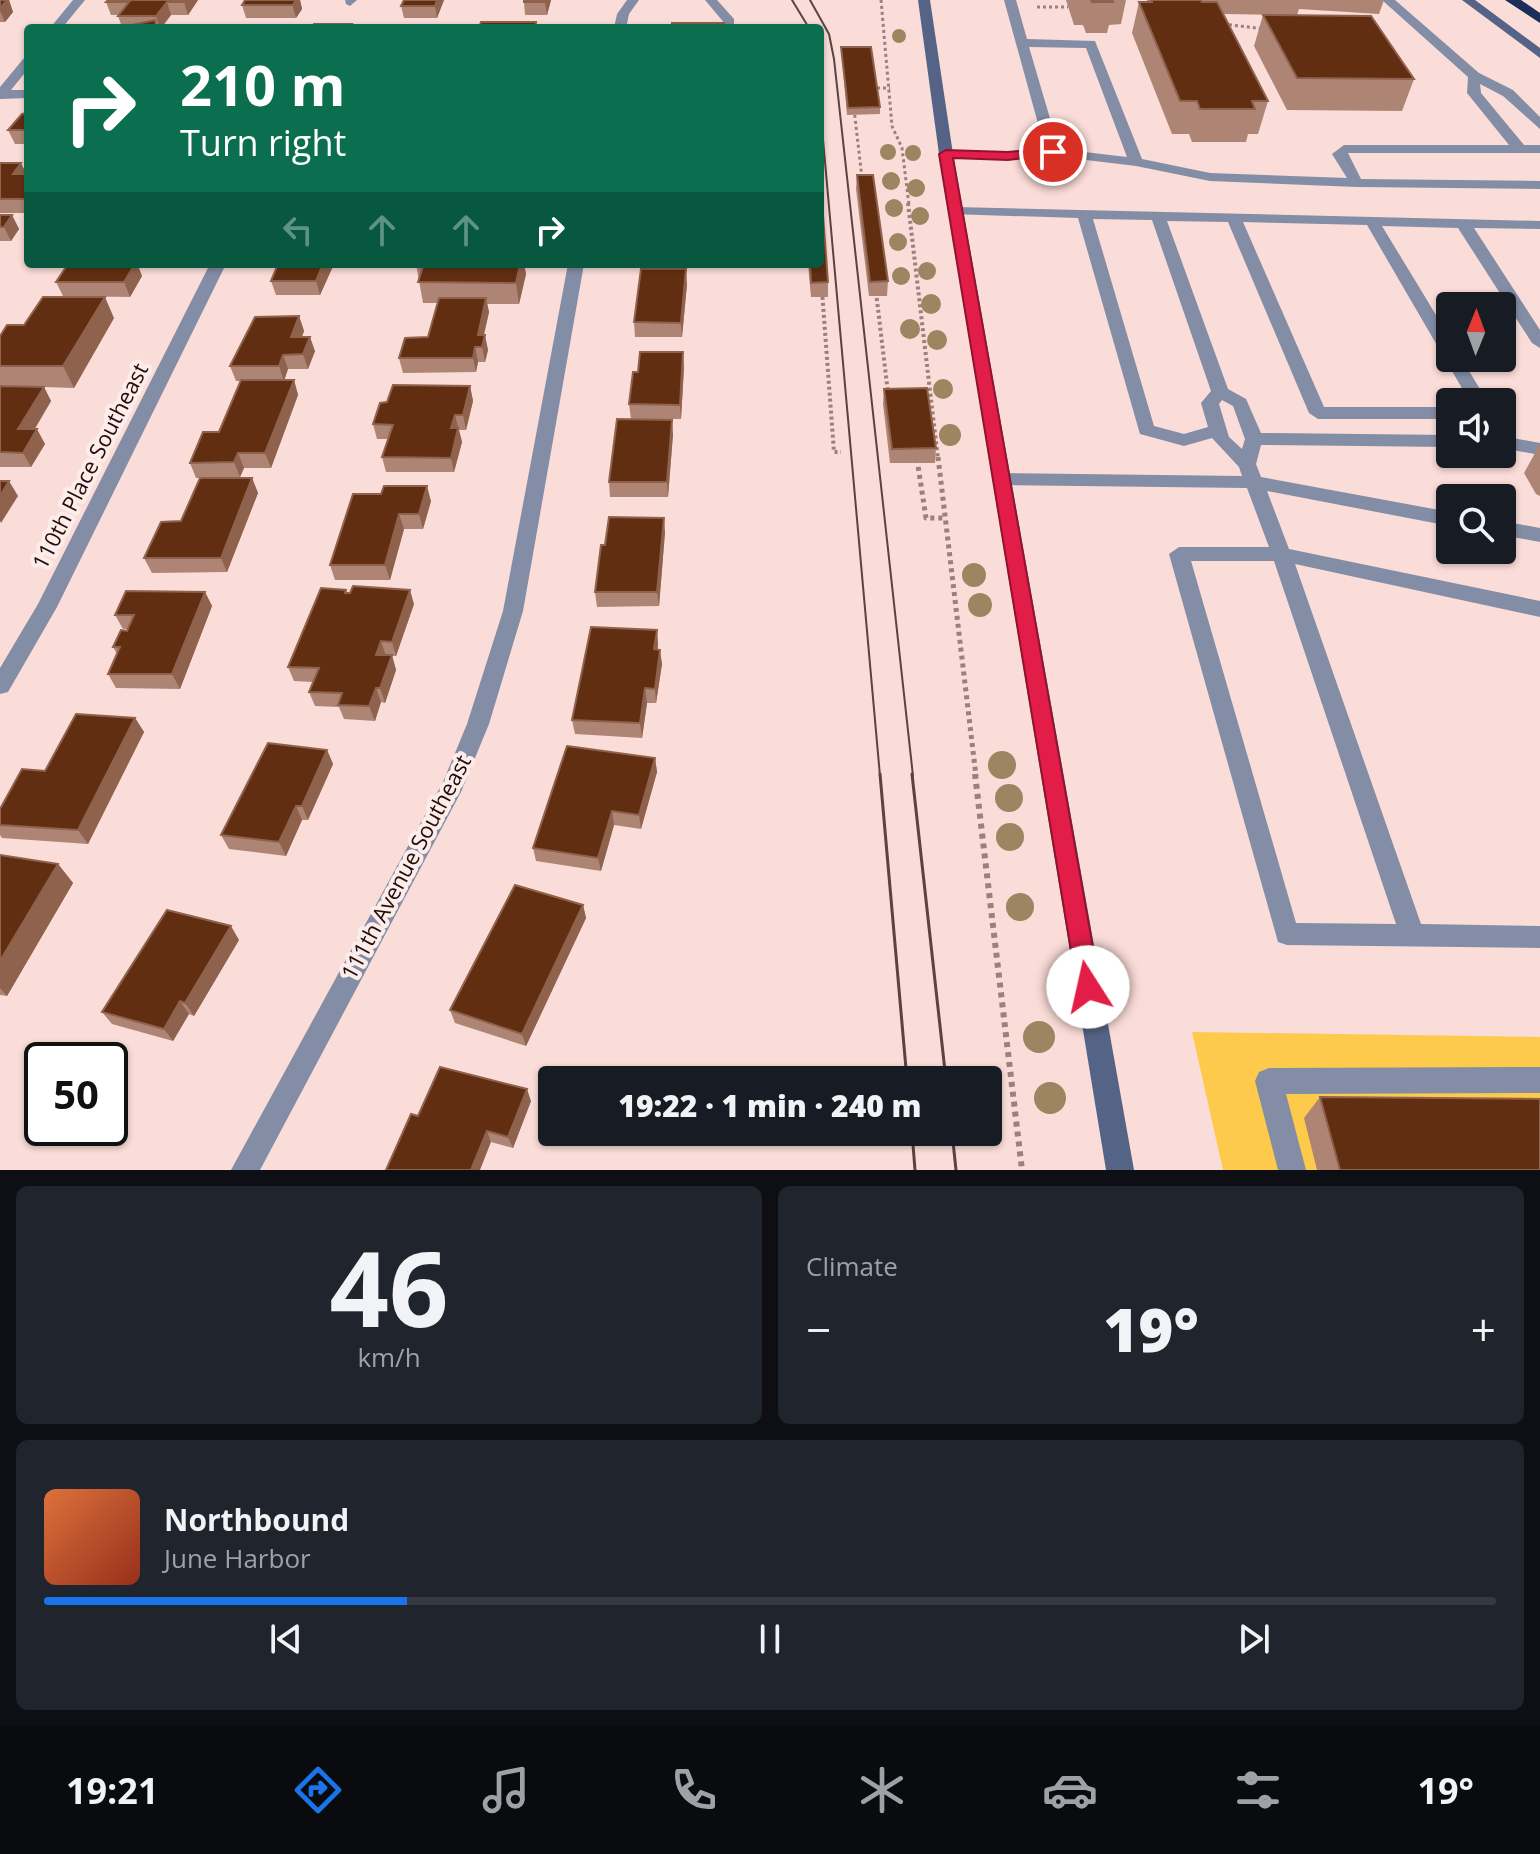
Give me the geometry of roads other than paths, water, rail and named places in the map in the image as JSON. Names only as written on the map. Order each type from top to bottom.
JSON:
[{"type":"highway","points":[[1512,0],[1540,18]]},
{"type":"highway","points":[[1519,0],[1540,18]]},
{"type":"main road","points":[[924,0],[955,211],[1120,1170]]},
{"type":"main road","points":[[1468,0],[1540,54]]},
{"type":"street","points":[[59,24],[79,0]]},
{"type":"street","points":[[621,24],[623,14],[633,0]]},
{"type":"street","points":[[711,0],[730,22]]},
{"type":"street","points":[[1010,0],[1053,152]]},
{"type":"street","points":[[1388,0],[1474,76],[1508,93],[1540,125]]},
{"type":"street","points":[[1022,43],[1091,44],[1136,162]]},
{"type":"street","points":[[0,94],[24,66]]},
{"type":"street","points":[[1474,76],[1474,93],[1519,148]]},
{"type":"street","points":[[0,94],[24,94]]},
{"type":"street","points":[[1357,183],[1339,154],[1344,149],[1540,149]]},
{"type":"street","points":[[946,154],[1008,156],[1053,152],[1136,162],[1210,177],[1357,183],[1540,185]]},
{"type":"street","points":[[955,211],[1540,225]]},
{"type":"street","points":[[1084,213],[1146,430],[1184,440],[1218,430]]},
{"type":"street","points":[[1158,215],[1220,392],[1240,403],[1254,439],[1250,473]]},
{"type":"street","points":[[1233,217],[1318,413],[1436,413]]},
{"type":"street","points":[[1372,221],[1436,328]]},
{"type":"street","points":[[1463,223],[1540,343]]},
{"type":"street","name":"110th Place Southeast","points":[[0,686],[47,607],[216,268]]},
{"type":"street","name":"111th Avenue Southeast","points":[[245,1170],[453,785],[478,724],[513,611],[575,268]]},
{"type":"street","points":[[1220,392],[1210,403],[1221,439],[1250,473],[1413,936]]},
{"type":"street","points":[[1401,413],[1416,440]]},
{"type":"street","points":[[1254,439],[1436,441]]},
{"type":"street","points":[[1516,445],[1540,449]]},
{"type":"street","points":[[1002,479],[1250,473],[1436,516]]},
{"type":"street","points":[[1516,531],[1540,535]]},
{"type":"street","points":[[1540,609],[1281,554],[1179,554],[1287,934],[1540,937]]},
{"type":"street","points":[[1292,1170],[1269,1081],[1540,1080]]},
{"type":"tram line","points":[[792,0],[807,24]]},
{"type":"tram line","points":[[810,0],[823,24]]},
{"type":"tram line","points":[[824,25],[834,59],[913,776]]},
{"type":"tram line","points":[[824,151],[880,776]]},
{"type":"tram line","points":[[880,774],[906,1066]]},
{"type":"tram line","points":[[912,774],[944,1066]]},
{"type":"tram line","points":[[913,1146],[915,1170]]},
{"type":"tram line","points":[[953,1146],[956,1170]]}]
